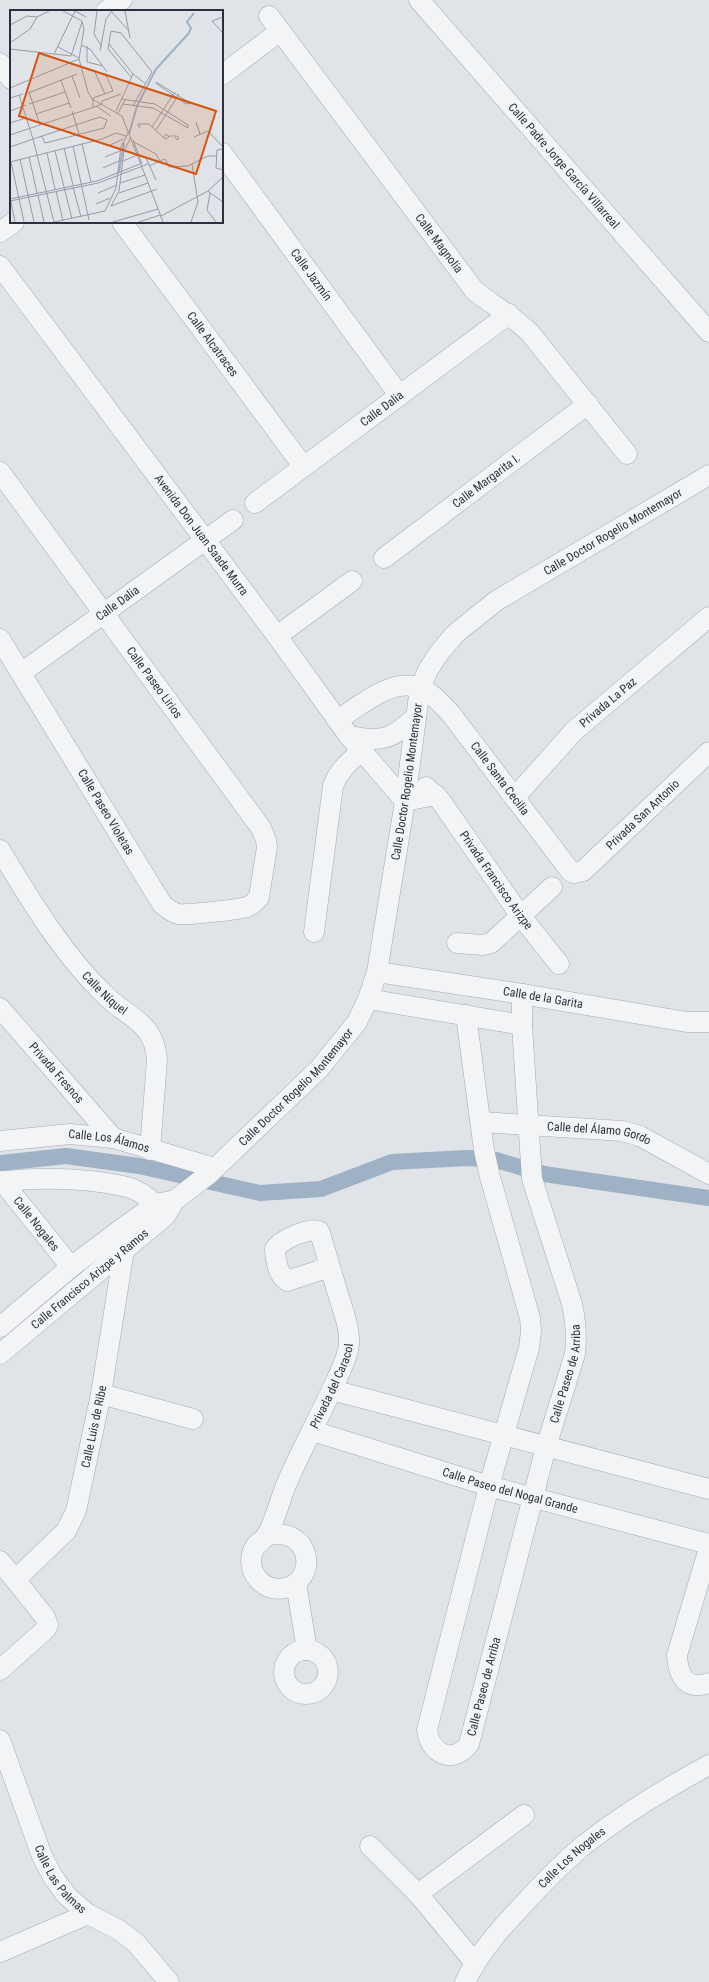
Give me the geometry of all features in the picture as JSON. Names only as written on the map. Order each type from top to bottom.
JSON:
[{"type":"street","name":"Calle Padre Jorge García Villarreal","points":[[419,0],[709,332]]},
{"type":"street","name":"Calle Magnolia","points":[[223,73],[274,24],[474,290],[486,300],[509,314],[530,333],[627,454]]},
{"type":"street","points":[[0,63],[10,78]]},
{"type":"street","points":[[0,88],[10,80]]},
{"type":"street","name":"Calle Jazmín","points":[[223,154],[400,396]]},
{"type":"street","points":[[0,232],[13,223]]},
{"type":"street","name":"Calle Alcatraces","points":[[123,223],[303,466]]},
{"type":"street","name":"Avenida Don Juan Saade Murra","points":[[0,266],[204,541],[277,636],[355,744],[405,801]]},
{"type":"street","name":"Calle Dalia","points":[[255,503],[509,314]]},
{"type":"street","name":"Calle Margarita I.","points":[[384,558],[588,404]]},
{"type":"street","name":"Calle Paseo Lirios","points":[[0,472],[264,834],[267,848],[259,897],[253,904]]},
{"type":"street","name":"Calle Doctor Rogelio Montemayor","points":[[212,1171],[319,1069],[357,1022],[368,999],[377,972],[409,776],[420,688],[428,670],[439,653],[455,634],[491,606],[537,576],[709,474]]},
{"type":"street","name":"Calle Dalia","points":[[21,673],[105,614],[233,520]]},
{"type":"street","points":[[277,636],[352,580]]},
{"type":"street","name":"Privada La Paz","points":[[515,797],[574,731],[709,617]]},
{"type":"street","name":"Calle Paseo Violetas","points":[[0,639],[162,904],[168,910],[178,914],[248,907],[253,904]]},
{"type":"street","points":[[337,720],[392,688],[403,686],[420,688]]},
{"type":"street","name":"Calle Santa Cecilia","points":[[420,688],[434,697],[451,714],[571,872],[574,873]]},
{"type":"street","points":[[314,932],[333,786],[336,777],[342,770],[355,744],[389,737],[400,731],[416,717]]},
{"type":"street","name":"Privada San Antonio","points":[[574,873],[583,871],[709,752]]},
{"type":"street","name":"Privada Francisco Arizpe","points":[[409,776],[436,795],[520,915],[559,964]]},
{"type":"street","points":[[405,801],[436,795]]},
{"type":"street","name":"Calle Níquel","points":[[0,850],[72,959],[107,997],[146,1028],[152,1037],[156,1048],[157,1060],[150,1150]]},
{"type":"street","points":[[457,942],[483,945],[491,943],[552,887]]},
{"type":"street","name":"Calle de la Garita","points":[[377,972],[522,994],[687,1022],[709,1022]]},
{"type":"street","name":"Calle Paseo de Arriba","points":[[466,1015],[484,1150],[525,1298],[531,1331],[529,1348],[489,1486],[427,1730],[428,1740],[432,1747],[441,1754],[459,1754],[469,1744],[546,1447],[575,1354],[577,1338],[576,1321],[531,1170],[522,1025],[522,994]]},
{"type":"street","points":[[368,999],[522,1025]]},
{"type":"street","name":"Privada Fresnos","points":[[0,1008],[113,1138]]},
{"type":"street","name":"Calle del Álamo Gordo","points":[[481,1122],[622,1131],[640,1136],[709,1174]]},
{"type":"street","name":"Calle Los Álamos","points":[[0,1141],[70,1134],[113,1138],[212,1171]]},
{"type":"street","name":"Calle Francisco Arizpe y Ramos","points":[[0,1327],[71,1267],[172,1202],[212,1171]]},
{"type":"street","points":[[1,1182],[50,1178],[120,1185],[172,1202]]},
{"type":"street","name":"Calle Nogales","points":[[1,1182],[71,1267]]},
{"type":"street","name":"Calle Francisco Arizpe y Ramos","points":[[0,1354],[124,1250],[172,1202]]},
{"type":"street","name":"Privada del Caracol","points":[[296,1583],[286,1588],[274,1589],[263,1584],[255,1576],[251,1565],[252,1553],[257,1543],[266,1536],[287,1484],[332,1390],[346,1357],[349,1336],[330,1267],[320,1233],[317,1230],[282,1241],[278,1244],[275,1254],[282,1277],[287,1281],[330,1267]]},
{"type":"street","name":"Calle Luis de Ribe","points":[[16,1579],[66,1531],[72,1522],[101,1394],[124,1250]]},
{"type":"street","points":[[332,1390],[709,1489]]},
{"type":"street","points":[[101,1394],[193,1419]]},
{"type":"street","name":"Calle Paseo del Nogal Grande","points":[[312,1431],[489,1486],[533,1496],[709,1544]]},
{"type":"street","points":[[266,1536],[278,1533],[289,1535],[299,1541],[305,1551],[307,1563],[304,1574],[296,1583],[307,1650]]},
{"type":"street","points":[[709,1548],[677,1655],[677,1666],[681,1677],[689,1684],[699,1686],[709,1683]]},
{"type":"street","points":[[0,1562],[16,1579],[45,1617],[48,1625],[46,1629],[0,1670]]},
{"type":"street","name":"Calle Las Palmas","points":[[0,1740],[42,1856],[53,1877],[67,1896],[88,1914],[119,1930],[136,1943],[168,1982]]},
{"type":"street","name":"Calle Los Nogales","points":[[465,1982],[475,1963],[493,1936],[550,1876],[584,1845],[672,1785],[709,1765]]},
{"type":"street","points":[[418,1894],[524,1816]]},
{"type":"street","points":[[370,1846],[418,1894],[475,1963]]},
{"type":"street","points":[[0,1952],[88,1914]]},
{"type":"waterway","points":[[0,1163],[66,1156],[139,1166],[260,1193],[321,1189],[392,1162],[467,1158],[496,1160],[544,1174],[709,1198]]}]
